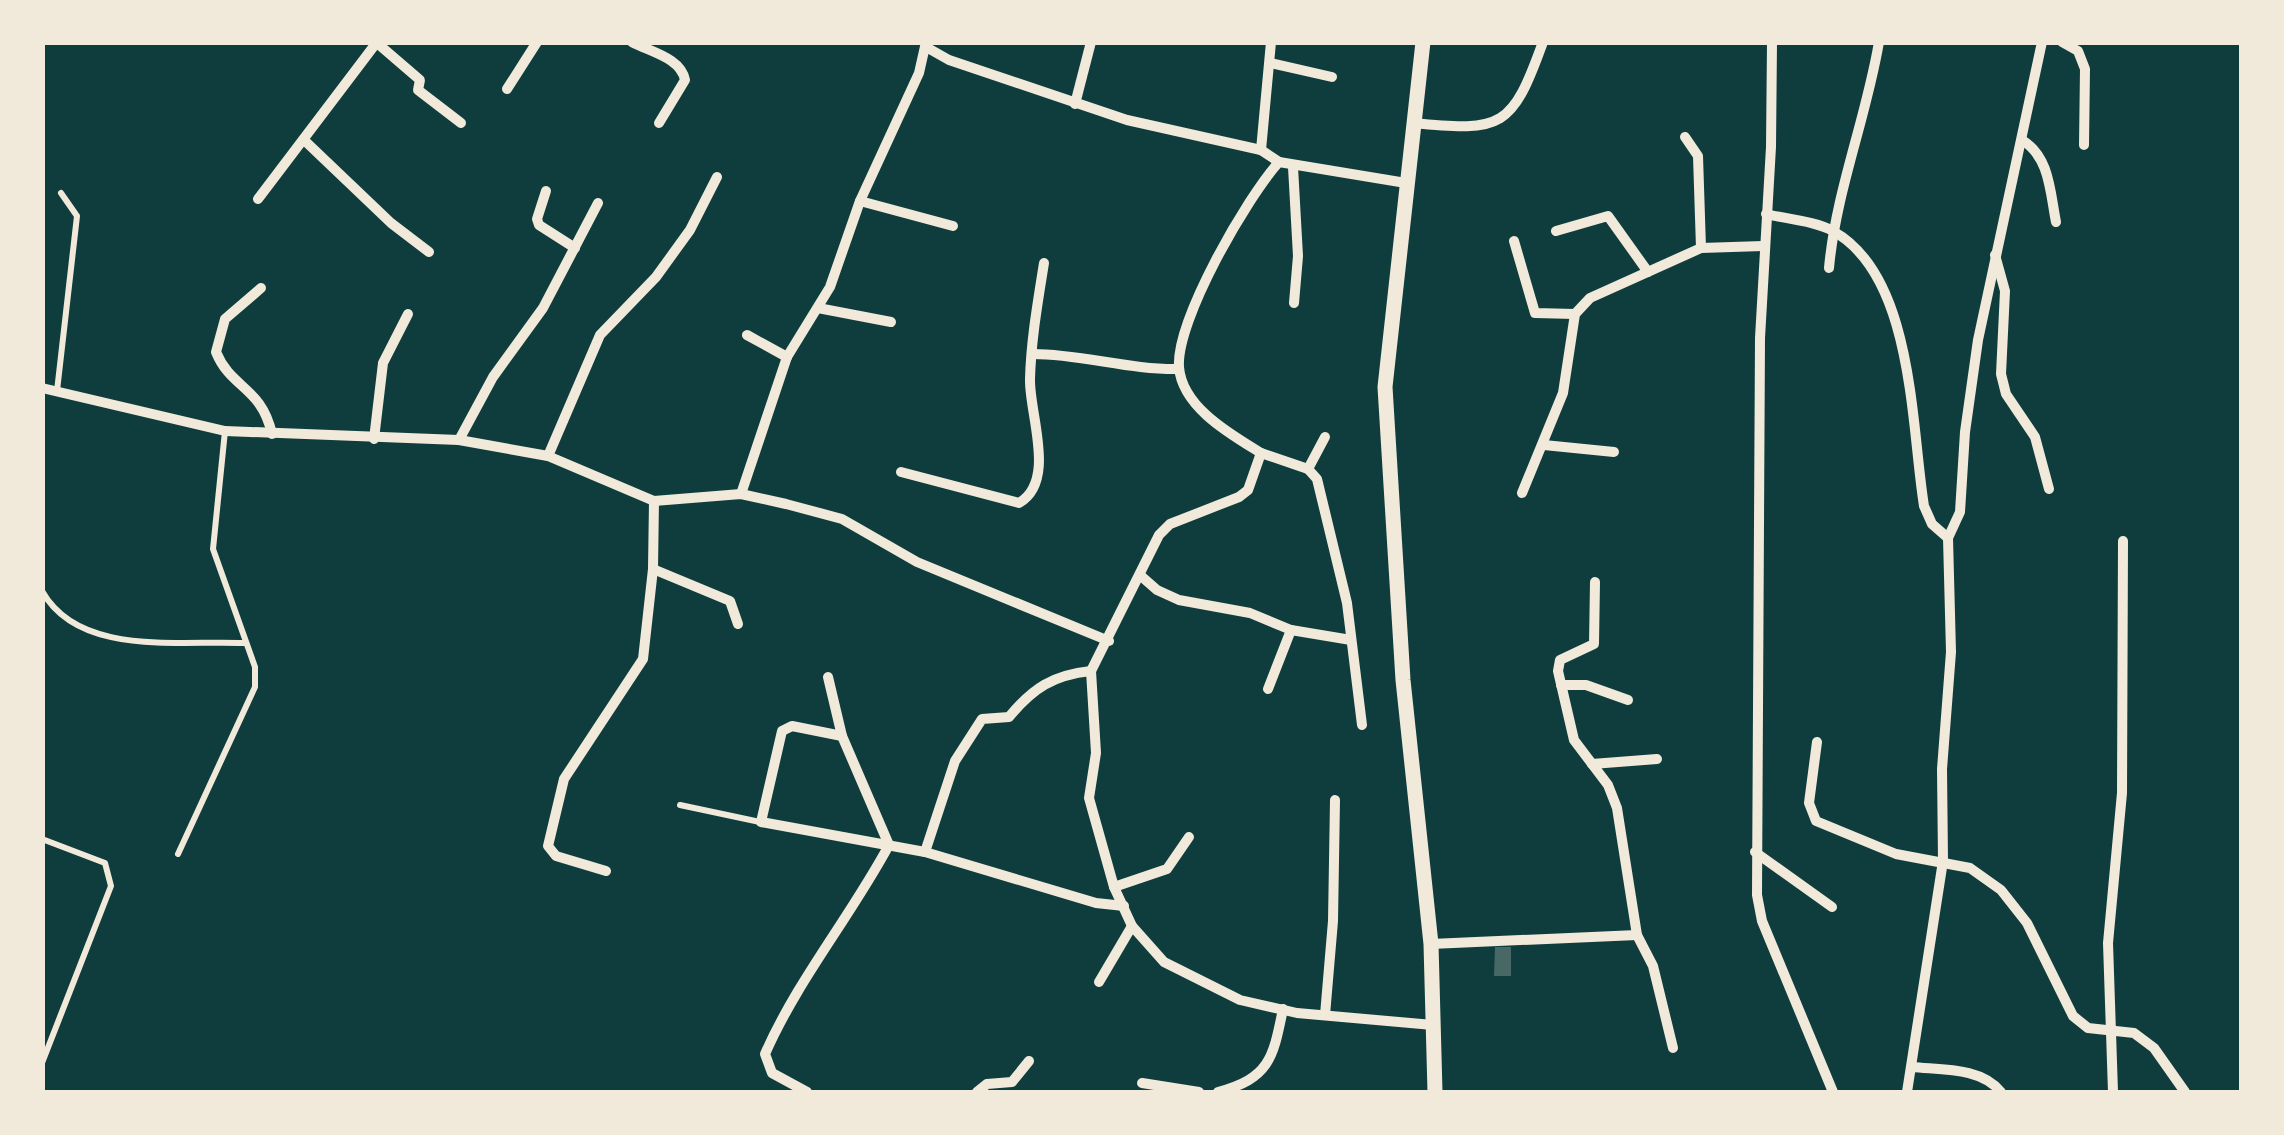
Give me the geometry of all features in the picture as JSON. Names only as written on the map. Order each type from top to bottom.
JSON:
[{"type":"street","points":[[508,88],[537,42]]},
{"type":"street","points":[[632,42],[679,65],[684,72],[685,80],[659,123]]},
{"type":"street","points":[[1075,104],[1091,42]]},
{"type":"street","points":[[1261,150],[1271,42]]},
{"type":"street","points":[[1423,42],[1385,386],[1403,680],[1431,944],[1435,1092]]},
{"type":"street","points":[[1413,123],[1468,128],[1485,126],[1512,112],[1523,98],[1543,42]]},
{"type":"street","points":[[1772,42],[1764,246],[1760,755],[1755,852],[1762,921],[1833,1092]]},
{"type":"street","points":[[1829,268],[1832,231],[1865,112],[1879,42]]},
{"type":"street","points":[[1907,1092],[1928,931],[1942,861],[1942,769],[1950,652],[1948,538],[1960,512],[1965,432],[1994,254],[2042,42]]},
{"type":"street","points":[[2062,42],[2078,51],[2086,68],[2084,144]]},
{"type":"street","points":[[258,199],[377,43],[420,80],[418,90],[462,123]]},
{"type":"street","points":[[742,494],[787,357],[830,287],[860,201],[919,73],[926,45],[949,60],[1075,104],[1158,128],[1261,150],[1293,167],[1406,182]]},
{"type":"street","points":[[1270,63],[1332,76]]},
{"type":"street","points":[[1685,136],[1698,156],[1700,248]]},
{"type":"street","points":[[304,140],[391,223],[428,252]]},
{"type":"street","points":[[2022,140],[2034,147],[2044,165],[2056,222]]},
{"type":"street","points":[[1279,162],[1252,196],[1206,280],[1181,350],[1179,369],[1195,402],[1222,429],[1261,453],[1308,469],[1317,479],[1326,505],[1351,640],[1362,725]]},
{"type":"street","points":[[1293,167],[1298,256],[1294,302]]},
{"type":"street","points":[[548,456],[600,335],[656,277],[690,230],[717,178]]},
{"type":"street","points":[[546,192],[536,219],[575,248]]},
{"type":"street","points":[[860,201],[953,226]]},
{"type":"street","points":[[459,440],[493,377],[543,308],[598,203]]},
{"type":"street","points":[[1766,214],[1832,231],[1864,261],[1888,296],[1904,359],[1924,506],[1932,524],[1948,538]]},
{"type":"street","points":[[1556,231],[1608,216],[1648,272]]},
{"type":"street","points":[[1514,242],[1535,313],[1575,314]]},
{"type":"street","points":[[1522,492],[1563,393],[1575,314],[1590,298],[1700,248],[1764,246]]},
{"type":"street","points":[[1994,254],[2005,291],[2001,374],[2006,394],[2034,437],[2049,489]]},
{"type":"street","points":[[902,472],[1019,503],[1029,497],[1039,440],[1030,382],[1044,263]]},
{"type":"street","points":[[261,288],[225,319],[216,352],[228,373],[264,404],[272,434]]},
{"type":"street","points":[[818,308],[890,322]]},
{"type":"street","points":[[374,439],[382,364],[408,314]]},
{"type":"street","points":[[747,334],[787,357]]},
{"type":"street","points":[[1032,354],[1069,354],[1150,370],[1179,369]]},
{"type":"street","points":[[42,388],[226,431],[459,440],[548,456],[654,500],[742,494],[842,519],[917,562],[1109,640]]},
{"type":"street","points":[[1308,469],[1324,437]]},
{"type":"street","points":[[1544,445],[1614,452]]},
{"type":"street","points":[[1261,453],[1248,490],[1239,498],[1170,524],[1159,534],[1092,672],[1096,753],[1089,798],[1114,886],[1132,926],[1164,962],[1240,1000],[1282,1010],[1433,1025]]},
{"type":"street","points":[[606,871],[556,856],[548,846],[564,779],[643,659],[653,569],[654,500]]},
{"type":"street","points":[[2113,1092],[2108,903],[2122,793],[2123,541]]},
{"type":"street","points":[[653,569],[730,601],[738,624]]},
{"type":"street","points":[[1141,576],[1157,590],[1179,600],[1250,614],[1291,630],[1351,640]]},
{"type":"street","points":[[1595,582],[1594,644],[1560,660],[1561,685],[1574,740],[1617,808],[1637,935],[1653,966],[1674,1048]]},
{"type":"street","points":[[1268,688],[1291,630]]},
{"type":"street","points":[[925,852],[955,761],[982,719],[1009,717],[1030,691],[1052,679],[1092,672]]},
{"type":"street","points":[[828,677],[842,736],[889,845]]},
{"type":"street","points":[[1561,685],[1586,685],[1628,700]]},
{"type":"street","points":[[842,736],[792,726],[782,731],[762,822],[925,852],[1096,902],[1124,906]]},
{"type":"street","points":[[1818,742],[1810,803],[1816,821],[1896,854],[1970,868],[2001,890],[2026,923],[2073,1016],[2088,1028],[2109,1027],[2134,1033],[2154,1048],[2185,1092]]},
{"type":"street","points":[[1592,764],[1657,759]]},
{"type":"street","points":[[1325,1015],[1333,921],[1335,800]]},
{"type":"street","points":[[1114,886],[1167,869],[1190,837]]},
{"type":"street","points":[[806,1092],[772,1073],[765,1054],[821,952],[855,908],[889,845]]},
{"type":"street","points":[[1755,852],[1832,907]]},
{"type":"street","points":[[1099,982],[1132,926]]},
{"type":"street","points":[[1431,944],[1637,935]]},
{"type":"street","points":[[1218,1092],[1264,1071],[1272,1061],[1282,1010]]},
{"type":"street","points":[[977,1092],[988,1084],[1012,1082],[1029,1061]]},
{"type":"street","points":[[1912,1066],[1972,1073],[1992,1082],[2001,1092]]},
{"type":"street","points":[[1142,1083],[1200,1092]]},
{"type":"lane","points":[[57,391],[77,216],[60,194]]},
{"type":"lane","points":[[178,854],[255,688],[255,668],[212,549],[226,431]]},
{"type":"lane","points":[[42,591],[53,610],[68,623],[97,635],[244,643]]},
{"type":"lane","points":[[680,804],[762,822]]},
{"type":"lane","points":[[42,839],[105,863],[111,875],[111,886],[42,1063]]},
{"type":"building","points":[[1495,947],[1511,947],[1511,976],[1494,976]]}]
